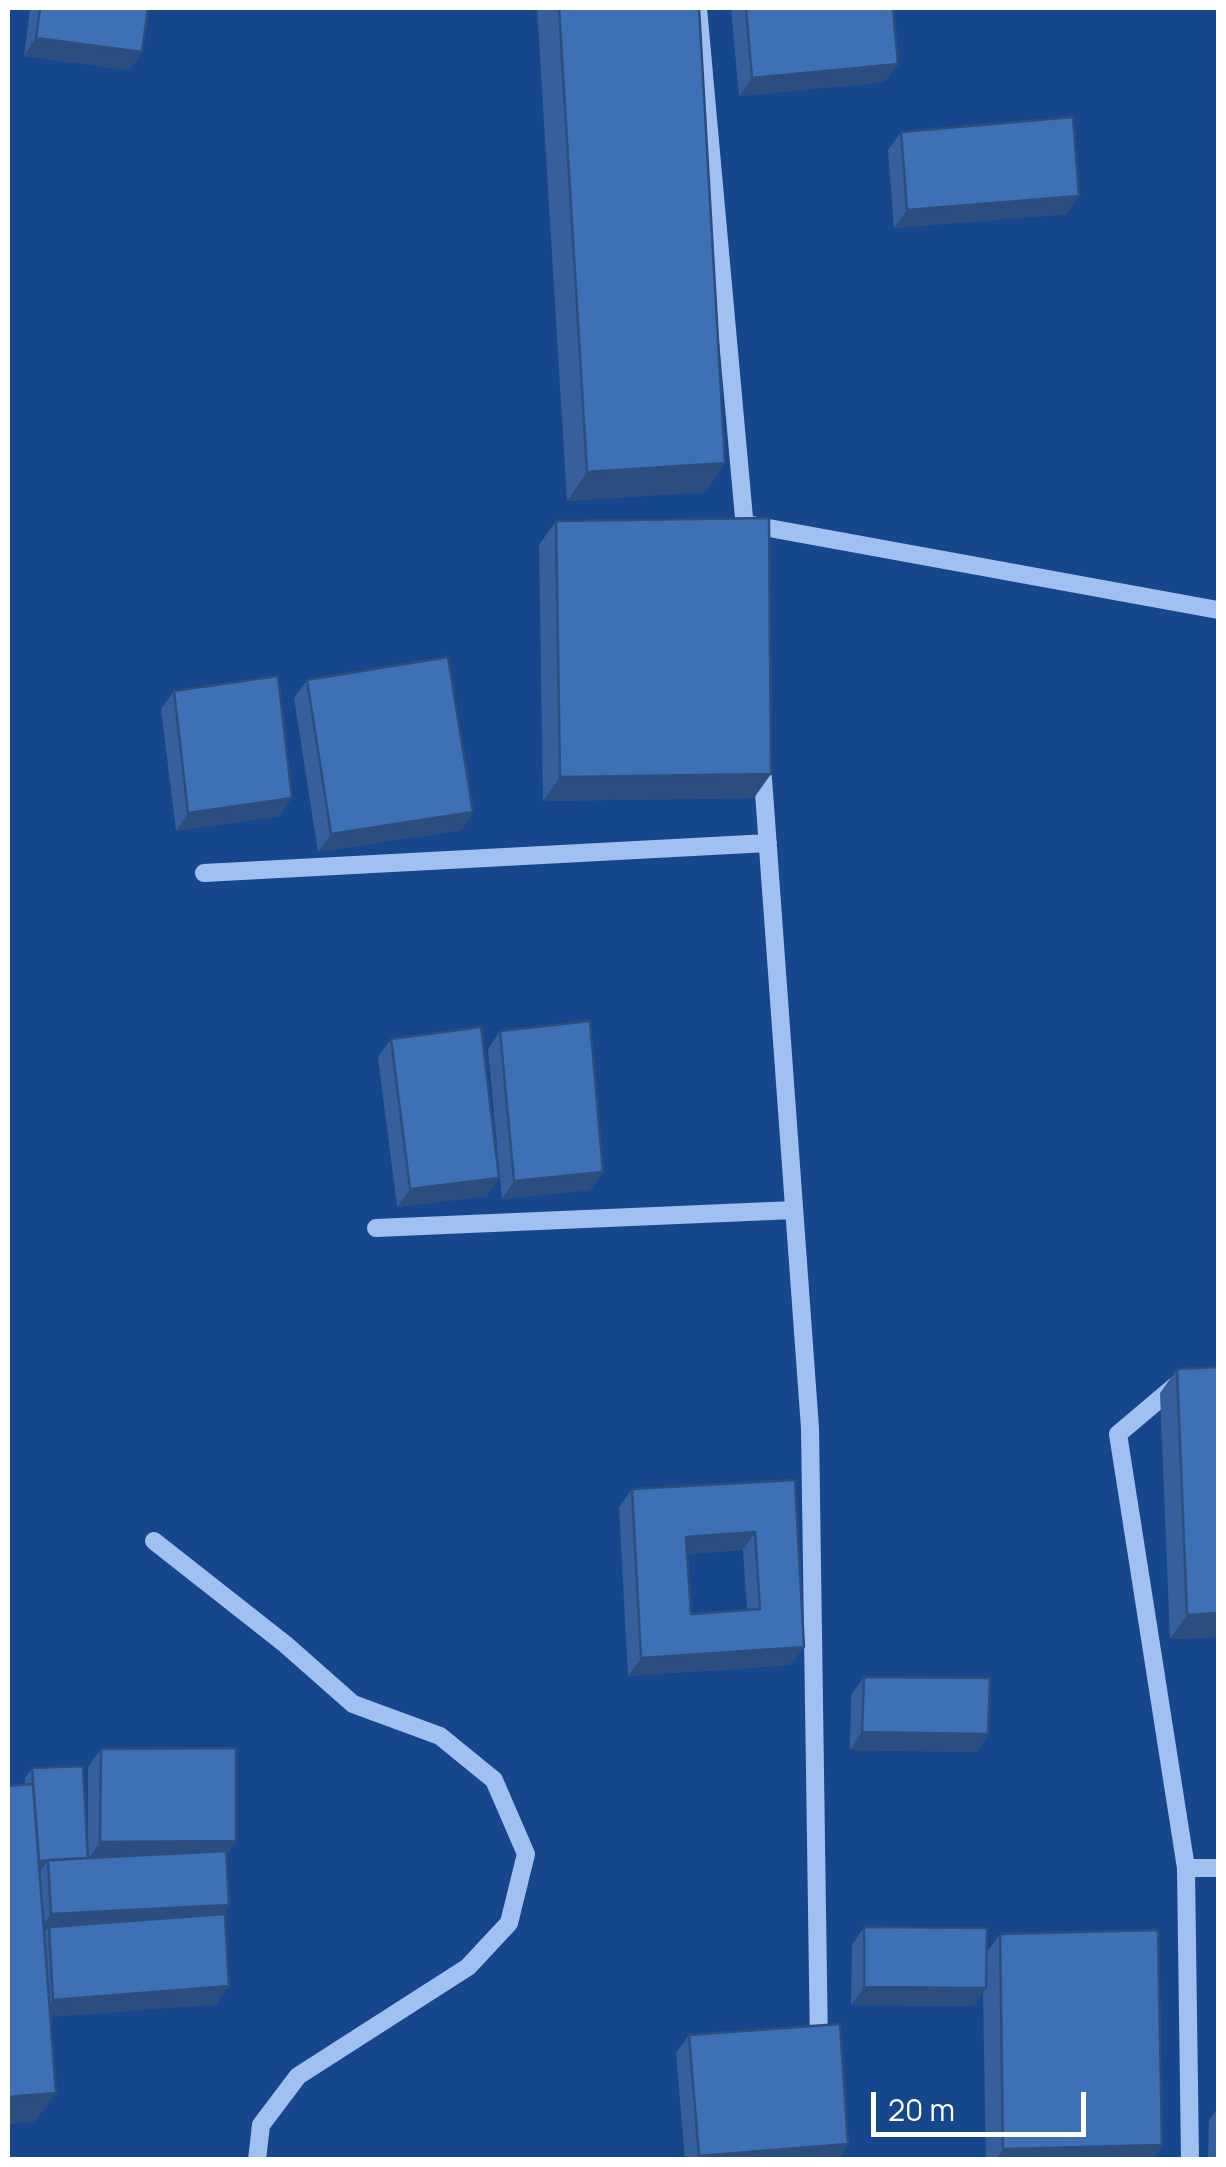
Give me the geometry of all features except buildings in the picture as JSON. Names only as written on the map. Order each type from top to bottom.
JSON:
[{"type":"street","points":[[698,8],[748,564]]},
{"type":"street","points":[[745,524],[1218,610]]},
{"type":"street","points":[[761,744],[810,1428],[819,2061]]},
{"type":"street","points":[[204,873],[768,843]]},
{"type":"street","points":[[376,1228],[794,1210]]},
{"type":"street","points":[[1190,2160],[1186,1868],[1118,1434],[1176,1385],[1218,1383]]},
{"type":"street","points":[[154,1540],[285,1644],[352,1704],[440,1736],[494,1780],[526,1854],[510,1924],[468,1967],[298,2076],[260,2124],[257,2160]]},
{"type":"street","points":[[1186,1868],[1218,1868]]}]
